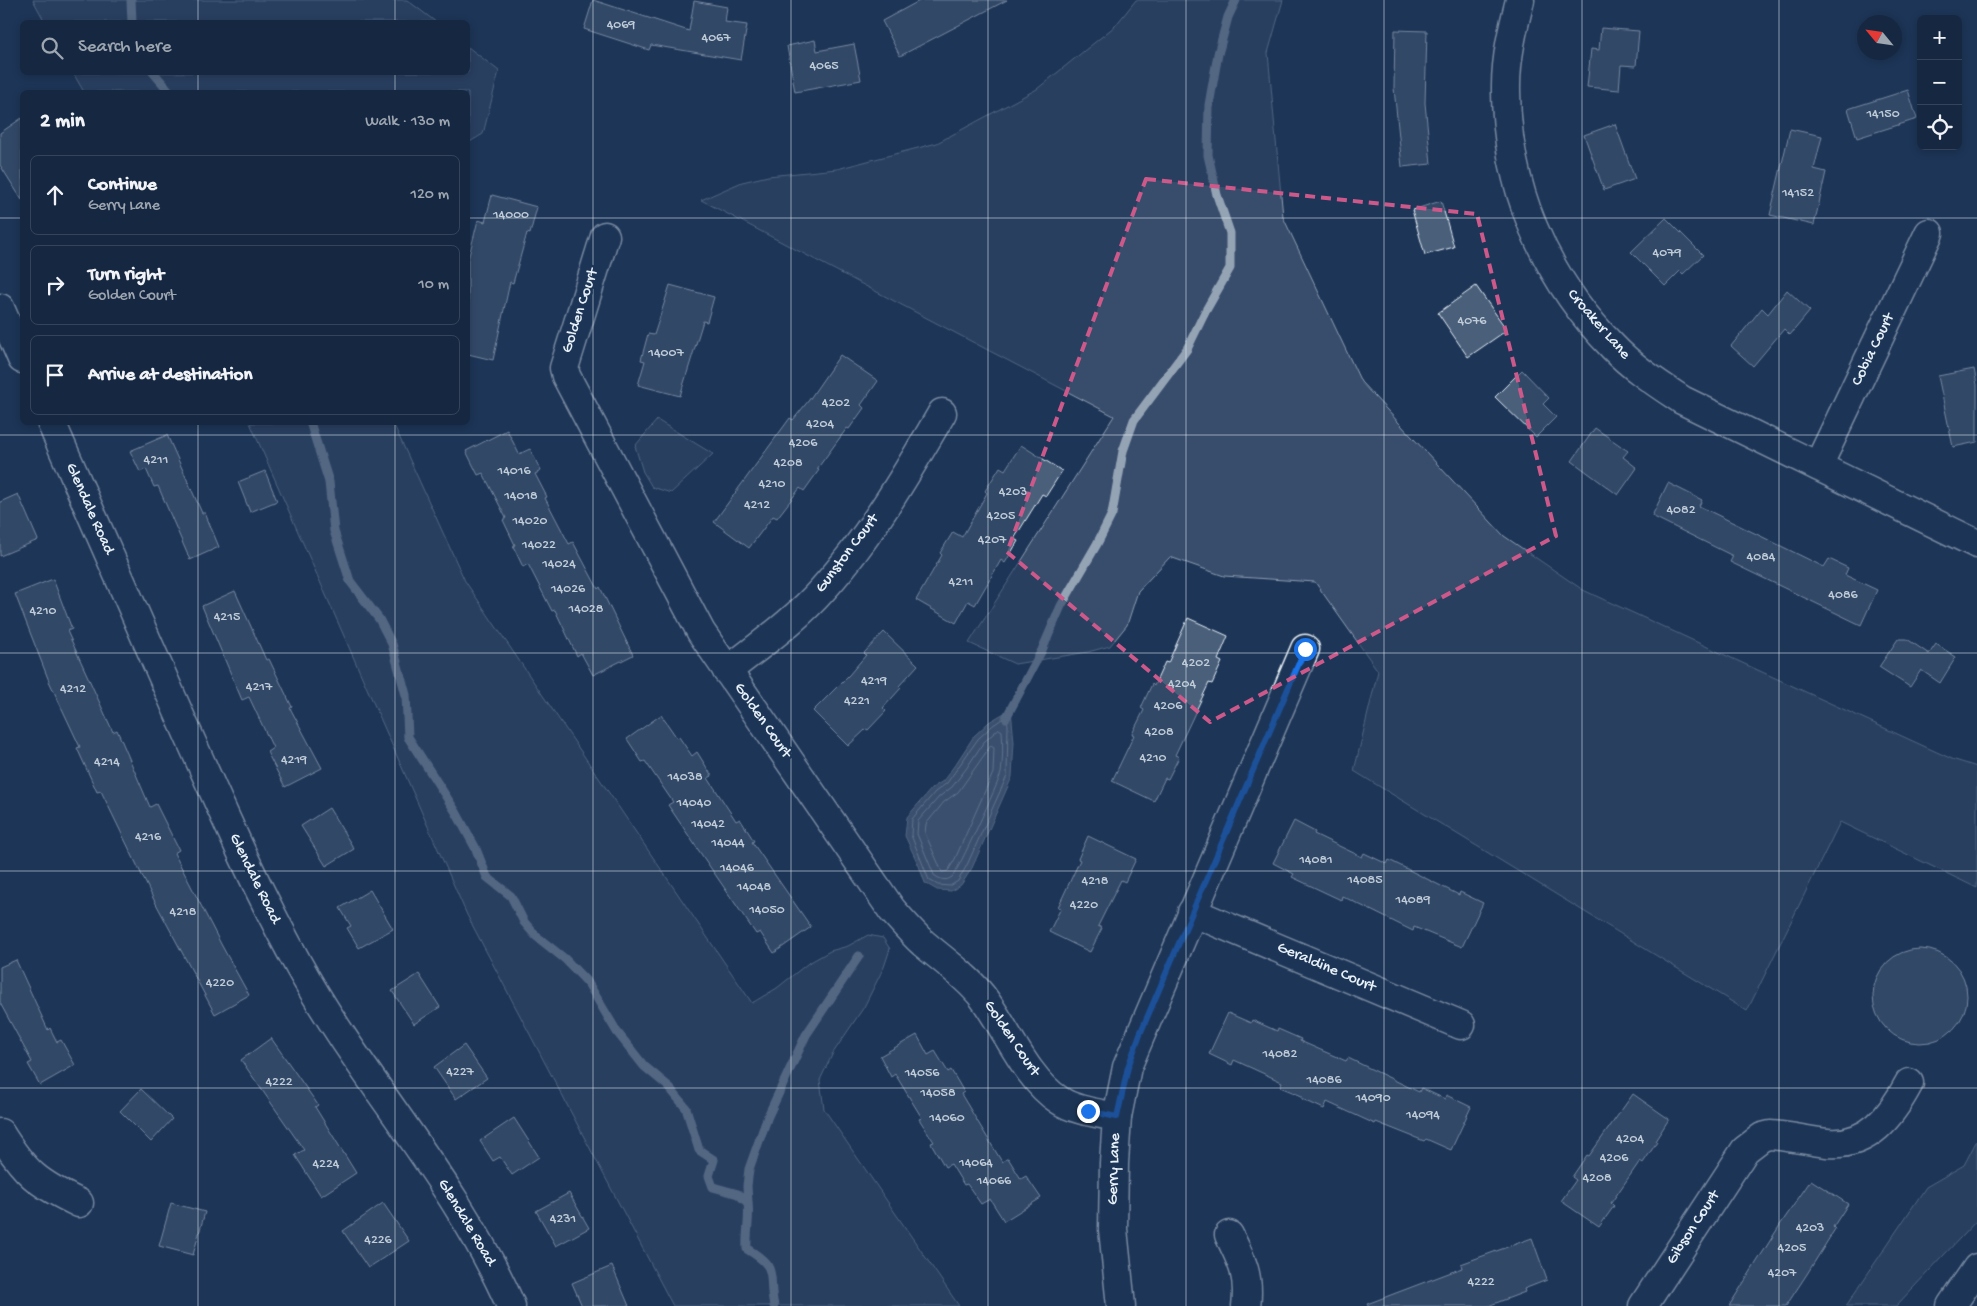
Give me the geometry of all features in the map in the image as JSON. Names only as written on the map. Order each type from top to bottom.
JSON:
[{"type":"street","name":"Croaker Lane","points":[[1520,0],[1511,37],[1506,85],[1508,134],[1516,181],[1528,218],[1549,262],[1575,304],[1613,347],[1642,373],[1682,400],[1977,544]]},
{"type":"street","name":"Cobia Court","points":[[1818,466],[1929,234]]},
{"type":"street","name":"Golden Court","points":[[605,236],[564,368],[566,376],[702,632],[892,910],[907,927],[948,962],[983,997],[1039,1081],[1060,1101],[1088,1111],[1117,1117]]},
{"type":"street","points":[[0,308],[20,354]]},
{"type":"street","name":"Gunston Court","points":[[727,671],[785,626],[823,590],[866,534],[912,464],[942,412]]},
{"type":"street","name":"Glendale Road","points":[[52,425],[226,819],[270,914],[322,1005],[372,1082],[455,1200],[483,1248],[511,1306]]},
{"type":"street","name":"Gerry Lane","points":[[1121,1306],[1113,1229],[1114,1163],[1117,1117],[1128,1067],[1192,912],[1305,649]]},
{"type":"street","name":"Geraldine Court","points":[[1192,912],[1461,1025]]},
{"type":"street","name":"Gibson Court","points":[[1643,1306],[1745,1150],[1762,1137],[1770,1134],[1828,1143],[1841,1143],[1862,1137],[1872,1132],[1886,1119],[1910,1083]]},
{"type":"street","points":[[0,1133],[25,1169],[37,1181],[79,1203]]},
{"type":"street","points":[[1229,1235],[1244,1265],[1248,1281],[1246,1306]]},
{"type":"street","points":[[1951,1306],[1977,1268]]},
{"type":"highlighted area","points":[[1146,179],[1477,214],[1556,536],[1210,722],[1007,552]]},
{"type":"shaded area","points":[[33,0],[407,0],[433,20],[44,20]]},
{"type":"shaded area","points":[[1136,0],[1283,0],[1268,53],[1283,217],[1361,382],[1504,536],[1583,590],[1952,759],[1977,767],[1977,888],[1840,822],[1747,1011],[1354,771],[1378,671],[1315,582],[1224,576],[1170,557],[1138,591],[1127,625],[1110,646],[1088,652],[1015,664],[969,643],[1114,416],[701,200],[742,182],[768,176],[837,169],[937,143],[1037,89],[1115,26]]},
{"type":"shaded area","points":[[470,49],[499,71],[483,134],[470,142],[470,90],[83,90],[74,75],[470,75]]},
{"type":"shaded area","points":[[657,420],[713,454],[671,493],[652,487],[643,472],[635,446]]},
{"type":"shaded area","points":[[251,425],[394,425],[465,581],[752,1003],[777,988],[807,964],[830,951],[848,946],[868,935],[883,938],[890,949],[884,967],[864,1007],[833,1053],[820,1080],[824,1109],[959,1306],[673,1306],[467,915]]},
{"type":"shaded area","points":[[1977,1140],[1977,1220],[1896,1306],[1846,1306],[1926,1187],[1964,1165]]},
{"type":"water","points":[[1011,709],[1014,742],[1012,777],[972,868],[961,885],[951,891],[937,890],[925,883],[905,836],[907,817],[932,788],[943,781],[974,736],[989,722]]},
{"type":"building","points":[[593,0],[689,31],[694,1],[727,7],[725,22],[747,25],[741,60],[651,45],[649,50],[584,29]]},
{"type":"building","points":[[921,0],[1007,0],[900,56],[882,21]]},
{"type":"building","points":[[1601,28],[1639,31],[1636,66],[1621,65],[1619,90],[1587,87],[1591,49],[1599,50]]},
{"type":"building","points":[[1395,30],[1427,31],[1425,103],[1431,164],[1402,167],[1394,88]]},
{"type":"building","points":[[815,40],[817,51],[854,44],[861,80],[795,92],[787,46]]},
{"type":"building","points":[[1908,90],[1917,119],[1857,138],[1848,109]]},
{"type":"building","points":[[20,119],[20,197],[0,165],[0,133]]},
{"type":"building","points":[[1615,124],[1635,179],[1604,190],[1584,135]]},
{"type":"building","points":[[1790,129],[1822,136],[1814,169],[1826,172],[1814,225],[1770,215]]},
{"type":"building","points":[[492,195],[537,207],[530,234],[527,233],[513,283],[510,282],[493,360],[470,354],[470,252],[478,220],[485,222]]},
{"type":"building","points":[[1441,201],[1454,247],[1425,255],[1412,210]]},
{"type":"building","points":[[1666,218],[1703,255],[1683,274],[1680,271],[1665,286],[1631,252]]},
{"type":"building","points":[[670,285],[714,297],[707,322],[703,321],[680,396],[638,385],[645,361],[641,360],[648,334],[654,335]]},
{"type":"building","points":[[1476,286],[1507,330],[1468,357],[1438,313]]},
{"type":"building","points":[[1787,290],[1810,311],[1790,335],[1784,329],[1753,366],[1731,346],[1762,308],[1768,314]]},
{"type":"building","points":[[840,355],[878,381],[861,405],[864,408],[817,469],[819,470],[804,491],[800,488],[777,518],[773,516],[749,548],[714,522],[790,418],[793,420],[809,400]]},
{"type":"building","points":[[1974,369],[1977,385],[1977,442],[1953,447],[1938,376]]},
{"type":"building","points":[[1522,370],[1549,398],[1543,404],[1556,417],[1536,437],[1495,397]]},
{"type":"building","points":[[1595,428],[1628,451],[1623,457],[1637,468],[1618,495],[1572,461]]},
{"type":"building","points":[[507,430],[519,454],[530,449],[541,471],[535,474],[547,497],[545,498],[569,544],[573,542],[598,589],[600,587],[633,655],[593,675],[581,653],[577,656],[555,610],[552,611],[528,564],[523,567],[503,520],[506,518],[483,473],[478,475],[466,451]]},
{"type":"building","points":[[167,435],[202,513],[205,513],[219,547],[190,560],[158,486],[154,487],[146,469],[140,472],[130,451]]},
{"type":"building","points":[[1021,445],[1062,471],[1046,496],[1042,494],[1014,539],[1018,541],[1005,563],[1001,560],[975,605],[968,601],[956,623],[916,600],[953,532],[962,537],[987,493],[985,491],[1000,467],[1005,470]]},
{"type":"building","points":[[265,471],[277,501],[250,512],[238,482]]},
{"type":"building","points":[[1668,483],[1702,500],[1699,506],[1824,567],[1829,559],[1848,568],[1845,575],[1877,590],[1861,625],[1730,562],[1733,556],[1652,516]]},
{"type":"building","points":[[18,494],[38,540],[0,556],[0,502]]},
{"type":"building","points":[[53,579],[72,629],[67,631],[113,732],[117,730],[150,807],[156,804],[179,850],[174,853],[249,995],[215,1014],[153,898],[101,791],[97,792],[77,748],[80,747],[49,681],[15,594]]},
{"type":"building","points":[[235,591],[266,660],[269,659],[292,707],[290,708],[322,768],[285,787],[267,752],[273,748],[249,697],[242,700],[202,606]]},
{"type":"building","points":[[1188,618],[1228,636],[1218,660],[1222,662],[1212,684],[1209,683],[1175,755],[1179,757],[1168,779],[1165,778],[1154,801],[1112,781],[1134,735],[1132,734],[1144,710],[1141,708],[1152,684],[1154,686],[1165,662],[1168,663]]},
{"type":"building","points":[[884,632],[918,665],[883,708],[886,711],[868,730],[866,729],[848,746],[813,711],[849,675],[866,655],[864,653]]},
{"type":"building","points":[[1898,639],[1907,639],[1929,654],[1936,644],[1956,657],[1940,683],[1921,670],[1910,687],[1879,667]]},
{"type":"building","points":[[661,715],[692,756],[697,752],[712,776],[708,778],[736,821],[740,819],[754,841],[752,842],[811,927],[774,953],[760,932],[756,934],[668,805],[673,802],[645,761],[642,762],[627,739]]},
{"type":"building","points":[[329,808],[354,849],[326,866],[301,826]]},
{"type":"building","points":[[1294,821],[1315,832],[1314,834],[1362,857],[1364,853],[1387,864],[1389,860],[1459,895],[1460,892],[1483,903],[1462,947],[1414,927],[1413,931],[1342,896],[1341,900],[1292,877],[1294,874],[1273,863]]},
{"type":"building","points":[[1088,836],[1136,859],[1125,882],[1121,880],[1098,926],[1102,928],[1090,952],[1049,932],[1061,908],[1058,907],[1080,860],[1078,859]]},
{"type":"building","points":[[370,890],[393,929],[359,948],[347,928],[351,926],[340,908]]},
{"type":"building","points":[[1920,949],[1938,953],[1953,963],[1963,978],[1967,996],[1963,1014],[1953,1029],[1938,1039],[1920,1043],[1902,1039],[1887,1029],[1877,1014],[1873,996],[1877,978],[1887,963],[1902,953]]},
{"type":"building","points":[[16,960],[48,1030],[50,1028],[57,1042],[61,1040],[75,1065],[40,1085],[28,1064],[32,1062],[0,1003],[0,967]]},
{"type":"building","points":[[419,974],[440,1007],[414,1024],[392,991]]},
{"type":"building","points":[[1228,1013],[1251,1023],[1252,1020],[1277,1031],[1278,1029],[1346,1061],[1348,1058],[1419,1092],[1421,1088],[1445,1099],[1446,1095],[1471,1107],[1451,1150],[1426,1139],[1424,1141],[1376,1122],[1375,1124],[1327,1102],[1324,1109],[1302,1099],[1302,1096],[1280,1087],[1282,1082],[1234,1060],[1232,1065],[1209,1054]]},
{"type":"building","points":[[917,1035],[928,1055],[935,1051],[948,1072],[951,1070],[964,1092],[961,1094],[1002,1162],[1008,1158],[1021,1179],[1026,1176],[1041,1198],[1004,1221],[990,1199],[981,1204],[967,1184],[964,1185],[951,1164],[945,1167],[931,1143],[934,1142],[919,1119],[922,1118],[895,1074],[891,1077],[880,1056]]},
{"type":"building","points":[[271,1038],[318,1105],[315,1107],[356,1173],[321,1196],[295,1155],[304,1150],[241,1060]]},
{"type":"building","points":[[464,1045],[487,1078],[456,1099],[434,1067]]},
{"type":"building","points":[[141,1089],[172,1119],[151,1142],[120,1111]]},
{"type":"building","points":[[1633,1094],[1669,1119],[1643,1163],[1640,1161],[1611,1203],[1614,1206],[1599,1227],[1561,1201],[1576,1180],[1572,1177]]},
{"type":"building","points":[[514,1118],[539,1157],[512,1175],[500,1157],[493,1161],[480,1141]]},
{"type":"building","points":[[1811,1180],[1848,1204],[1807,1274],[1786,1306],[1729,1306],[1780,1225]]},
{"type":"building","points":[[569,1193],[589,1228],[556,1246],[536,1211]]},
{"type":"building","points":[[171,1203],[205,1212],[193,1255],[159,1246]]},
{"type":"building","points":[[383,1203],[409,1241],[368,1268],[343,1231]]},
{"type":"building","points":[[1532,1238],[1547,1280],[1524,1289],[1525,1292],[1488,1306],[1368,1306],[1367,1304],[1462,1268],[1461,1264]]},
{"type":"building","points":[[612,1266],[629,1306],[582,1306],[572,1283]]},
{"type":"waterway","points":[[131,0],[132,20]]},
{"type":"waterway","points":[[1006,718],[1042,650],[1061,606],[1112,514],[1123,451],[1134,420],[1187,349],[1230,268],[1230,233],[1217,195],[1208,155],[1209,105],[1218,54],[1228,17],[1236,0]]},
{"type":"waterway","points":[[156,75],[168,90]]},
{"type":"waterway","points":[[311,425],[329,482],[334,531],[350,581],[379,619],[392,644],[406,695],[408,737],[456,812],[476,849],[487,877],[511,896],[524,922],[536,936],[565,959],[588,983],[617,1032],[644,1066],[668,1086],[686,1108],[699,1150],[714,1160],[709,1176],[713,1187],[738,1194],[748,1203],[747,1249],[765,1262],[769,1268],[774,1306]]},
{"type":"waterway","points":[[748,1203],[749,1169],[768,1116],[806,1035],[859,956]]},
{"type":"route","points":[[1088,1111],[1117,1117],[1128,1067],[1140,1034],[1305,649]]}]
